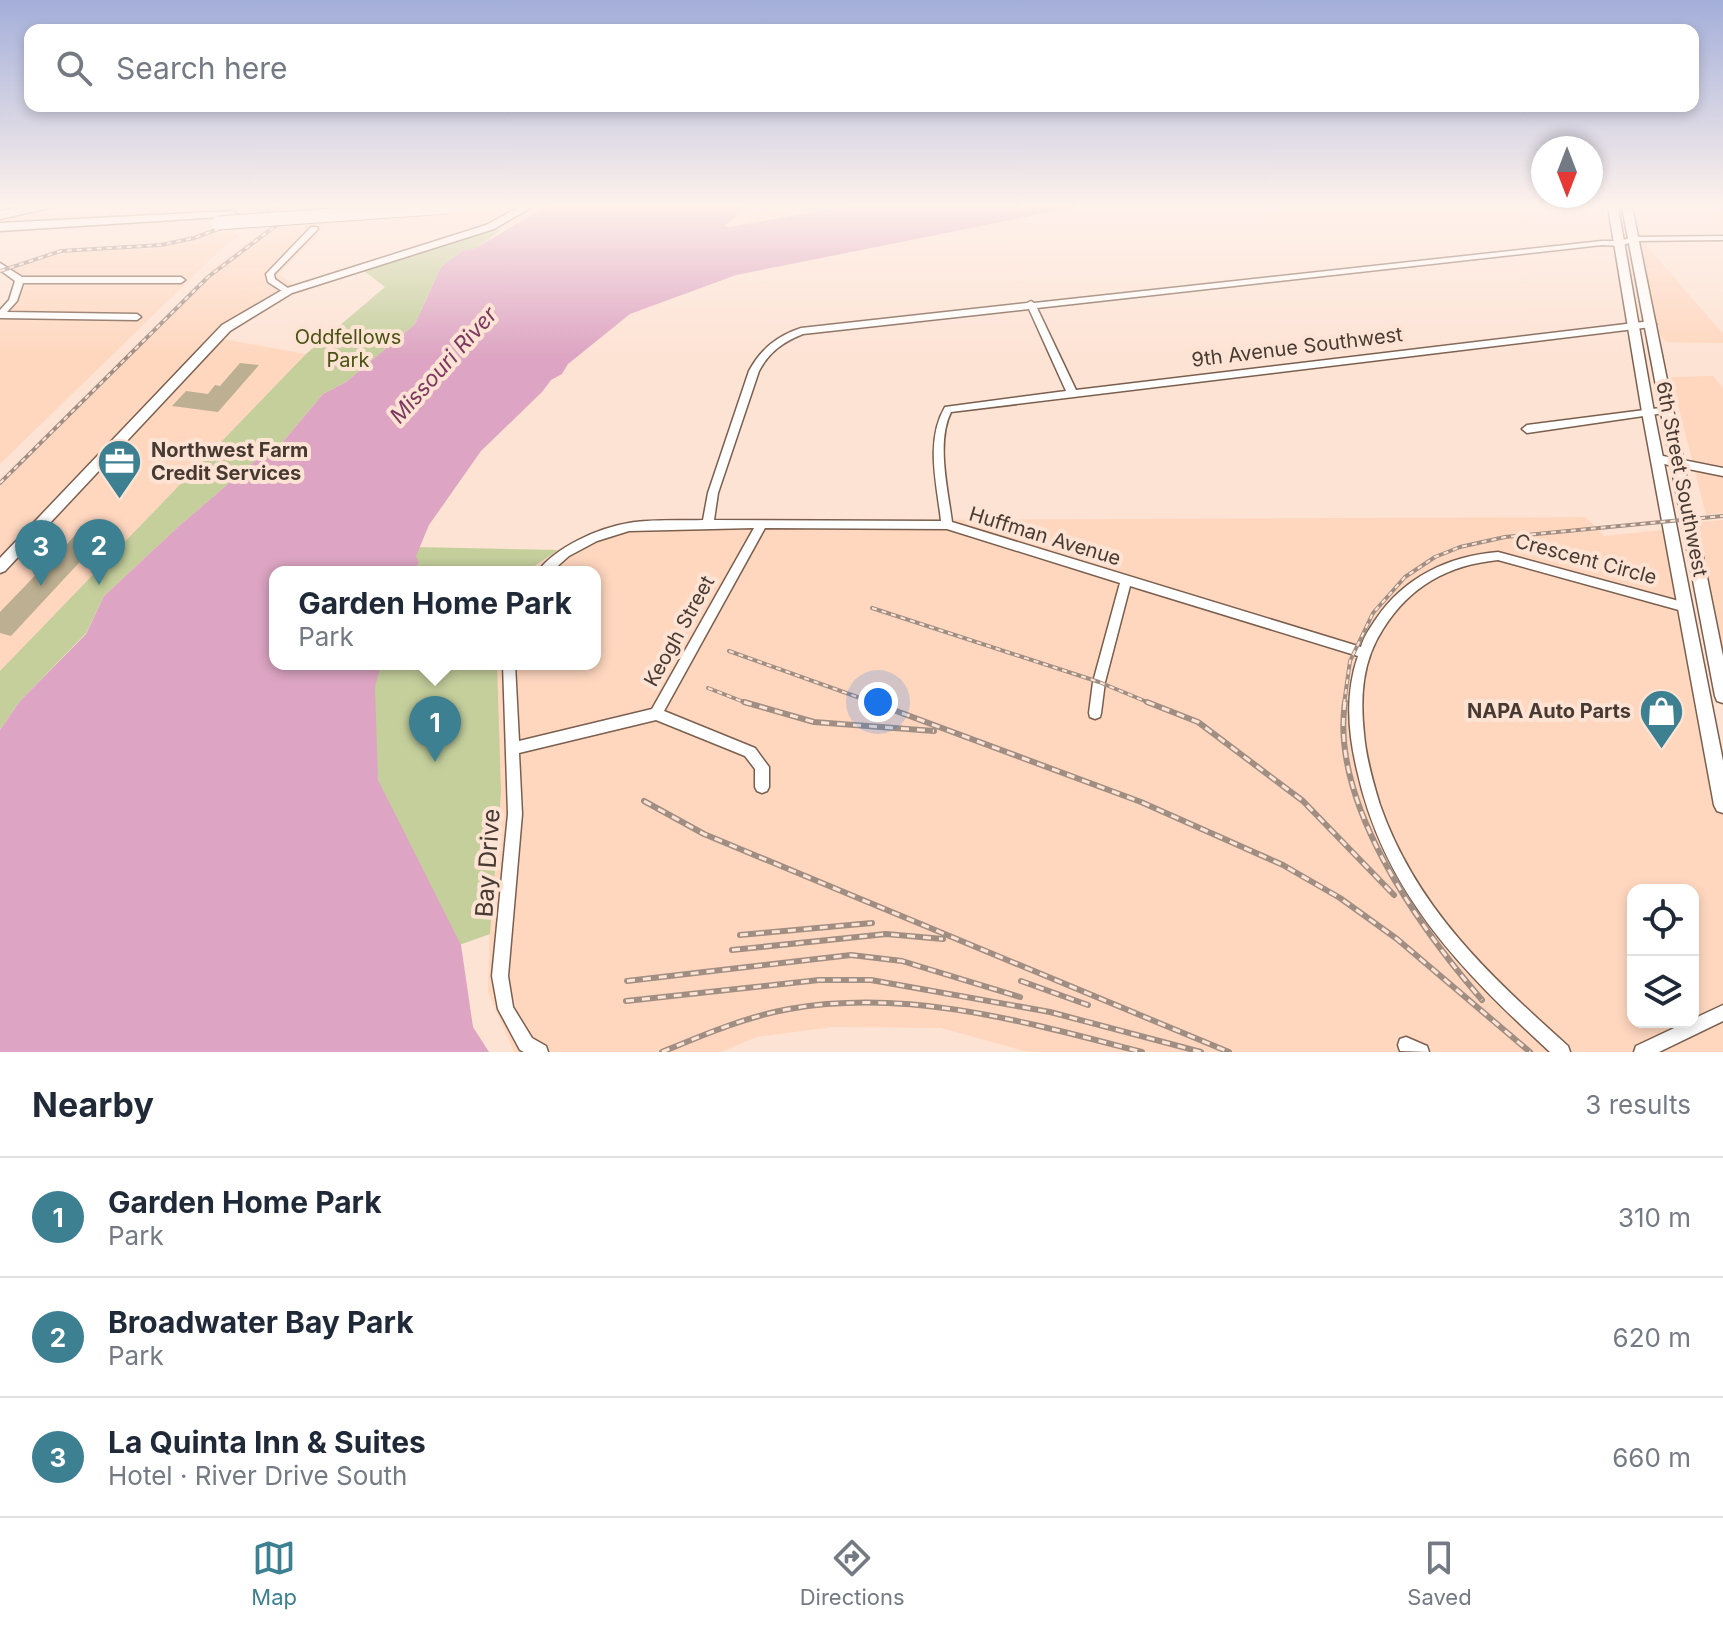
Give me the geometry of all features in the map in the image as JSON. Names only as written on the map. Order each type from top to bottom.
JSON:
[{"type":"main road","points":[[0,567],[226,328],[288,291],[398,256]]},
{"type":"main road","name":"6th Street Southwest","points":[[1628,256],[1634,325],[1648,412],[1723,805]]},
{"type":"main road","name":"6th Street Southwest","points":[[1631,256],[1651,324],[1723,696]]},
{"type":"street","points":[[288,256],[270,274],[271,280],[288,291]]},
{"type":"street","points":[[550,566],[565,553],[605,534],[629,527],[708,524],[713,493],[760,357],[774,344],[809,329],[1482,256]]},
{"type":"street","points":[[0,266],[20,280],[181,280]]},
{"type":"street","points":[[0,315],[13,301],[20,280]]},
{"type":"street","points":[[1031,304],[1072,393]]},
{"type":"street","points":[[0,315],[137,317]]},
{"type":"street","name":"9th Avenue Southwest","points":[[947,525],[939,446],[940,418],[948,409],[1651,324]]},
{"type":"street","points":[[1527,429],[1668,410]]},
{"type":"street","points":[[1658,459],[1723,472]]},
{"type":"street","name":"Huffman Avenue","points":[[708,524],[947,525],[1361,652]]},
{"type":"street","name":"Keogh Street","points":[[515,748],[656,714],[761,525]]},
{"type":"street","name":"Crescent Circle","points":[[1562,1052],[1486,981],[1410,885],[1379,816],[1358,755],[1356,679],[1361,652],[1383,617],[1413,586],[1431,574],[1472,557],[1498,556],[1686,607]]},
{"type":"street","points":[[1095,713],[1099,682],[1126,580]]},
{"type":"street","name":"Bay Drive","points":[[509,670],[515,748],[515,814],[500,976],[506,1009],[526,1044],[540,1052]]},
{"type":"street","points":[[656,714],[750,752],[762,767],[762,787]]},
{"type":"street","points":[[1642,1052],[1723,1013]]},
{"type":"shaded area","points":[[55,256],[214,256],[0,464],[0,315],[18,288],[11,270]]},
{"type":"shaded area","points":[[229,256],[297,256],[279,274],[297,288],[217,338],[306,354],[0,671],[0,480]]},
{"type":"shaded area","points":[[1637,256],[1656,256],[1723,334],[1723,343],[1666,342],[1651,324]]},
{"type":"shaded area","points":[[1713,376],[1723,388],[1723,513],[1706,515],[1671,377]]},
{"type":"shaded area","points":[[1586,517],[1604,536],[1671,529],[1723,807],[1723,1052],[1028,1052],[941,1028],[833,1027],[757,1037],[721,1052],[514,1052],[488,992],[496,670],[601,670],[601,566],[535,566],[558,550],[606,527],[641,521]]},
{"type":"shaded area","points":[[1723,520],[1723,694],[1689,523]]},
{"type":"green space","name":"Oddfellows Park","points":[[412,256],[455,256],[441,267],[415,324],[346,382],[323,394],[281,444],[269,449],[179,526],[104,596],[86,633],[20,701],[0,730],[0,671],[306,354],[385,287],[364,271]]},
{"type":"green space","points":[[413,547],[558,550],[535,566],[404,566]]},
{"type":"green space","points":[[373,670],[497,670],[501,792],[490,934],[448,949],[382,816],[364,732]]},
{"type":"water","name":"Missouri River","points":[[455,256],[831,256],[736,275],[630,314],[568,364],[562,374],[551,380],[481,451],[429,525],[416,556],[419,563],[416,566],[269,566],[269,670],[379,670],[375,687],[378,780],[461,945],[473,1027],[489,1052],[0,1052],[0,730],[20,701],[86,634],[104,596],[179,526],[269,449],[281,444],[323,394],[346,382],[415,324],[441,267]]},
{"type":"building","points":[[240,363],[259,365],[218,412],[172,406],[186,391],[208,394],[215,385],[220,386]]},
{"type":"building","points":[[77,533],[102,538],[11,636],[0,633],[0,612],[50,560],[37,558],[45,550],[59,553]]},
{"type":"railway","points":[[0,271],[45,256]]},
{"type":"railway","points":[[0,483],[208,277],[236,256]]},
{"type":"railway","points":[[1344,704],[1350,661],[1373,613],[1405,577],[1435,557],[1460,547],[1505,537],[1723,516]]},
{"type":"railway","points":[[872,608],[1099,682],[1150,703]]},
{"type":"railway","points":[[729,651],[877,704]]},
{"type":"railway","points":[[708,688],[749,704]]},
{"type":"railway","points":[[744,702],[814,722],[934,731]]},
{"type":"railway","points":[[872,702],[1141,802],[1283,865],[1340,898],[1397,939],[1530,1052]]},
{"type":"railway","points":[[1345,702],[1344,741],[1351,781],[1365,821],[1384,862],[1407,900],[1482,1000]]},
{"type":"railway","points":[[1150,703],[1198,722],[1303,801],[1394,895]]},
{"type":"railway","points":[[644,801],[704,834],[1229,1052]]},
{"type":"railway","points":[[740,935],[872,923]]},
{"type":"railway","points":[[732,950],[886,934],[943,939]]},
{"type":"railway","points":[[627,981],[851,955],[902,961],[1020,997]]},
{"type":"railway","points":[[626,1001],[819,980],[871,980],[1050,1012],[1201,1052]]},
{"type":"railway","points":[[1021,981],[1088,1005]]},
{"type":"railway","points":[[662,1052],[724,1027],[773,1012],[834,1004],[878,1003],[967,1011],[1142,1052]]},
{"type":"place","name":"Northwest Farm Credit Services","points":[[120,500]]},
{"type":"place","name":"Broadwater Bay Park","points":[[99,585]]},
{"type":"place","name":"La Quinta Inn & Suites","points":[[41,586]]},
{"type":"place","name":"NAPA Auto Parts","points":[[1662,750]]},
{"type":"place","name":"Garden Home Park","points":[[435,762]]}]
